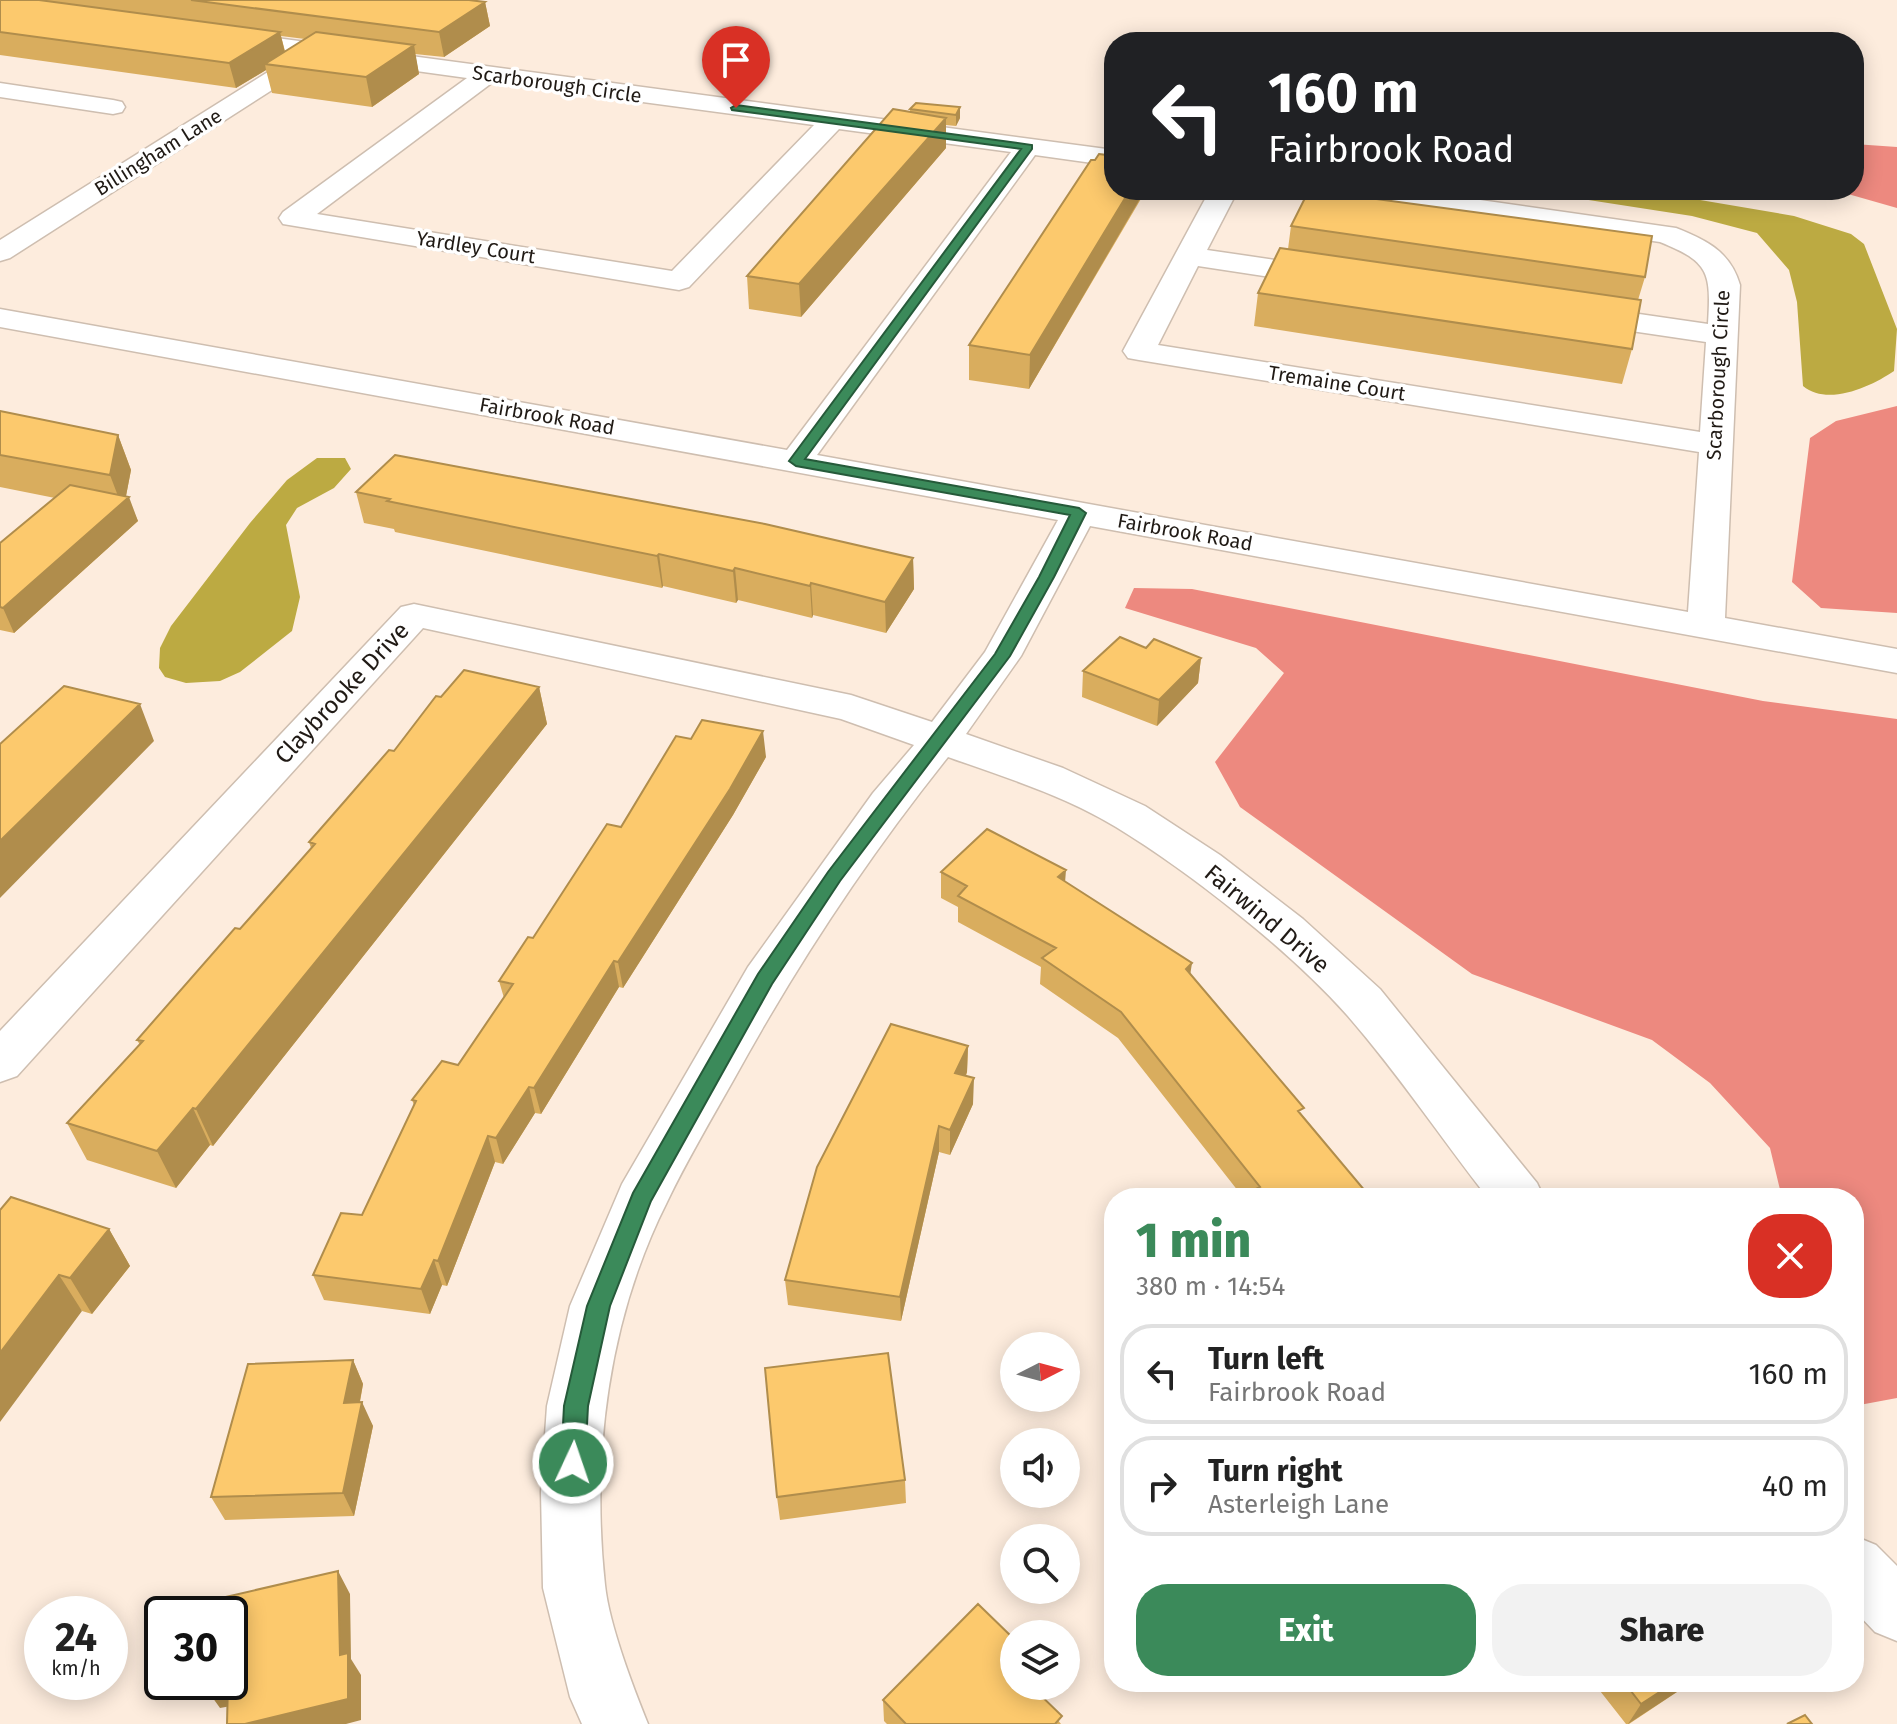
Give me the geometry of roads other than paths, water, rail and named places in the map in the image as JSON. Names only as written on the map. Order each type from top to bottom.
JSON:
[{"type":"street","name":"Scarborough Circle","points":[[207,36],[1104,157]]},
{"type":"street","name":"Billingham Lane","points":[[0,252],[317,51]]},
{"type":"street","name":"Yardley Court","points":[[488,74],[293,218],[679,281],[832,121]]},
{"type":"street","points":[[0,90],[113,107]]},
{"type":"street","points":[[796,461],[1028,147]]},
{"type":"street","name":"Tremaine Court","points":[[1219,200],[1139,351],[1714,444]]},
{"type":"street","name":"Scarborough Circle","points":[[1425,200],[1639,229],[1694,245],[1710,256],[1721,270],[1725,285],[1706,626]]},
{"type":"street","points":[[1189,256],[1361,282]]},
{"type":"street","points":[[1549,310],[1721,335]]},
{"type":"street","name":"Fairbrook Road","points":[[0,318],[1897,661]]},
{"type":"street","points":[[615,1724],[603,1697],[574,1588],[571,1492],[576,1406],[598,1306],[641,1199],[765,979],[834,876],[1002,656],[1079,513]]},
{"type":"street","name":"Claybrooke Drive","points":[[0,1063],[414,615],[851,708],[941,739]]},
{"type":"street","name":"Fairwind Drive","points":[[941,739],[1048,778],[1130,816],[1216,875],[1287,931],[1363,1002],[1510,1188]]},
{"type":"street","points":[[1864,1576],[1897,1610]]}]
